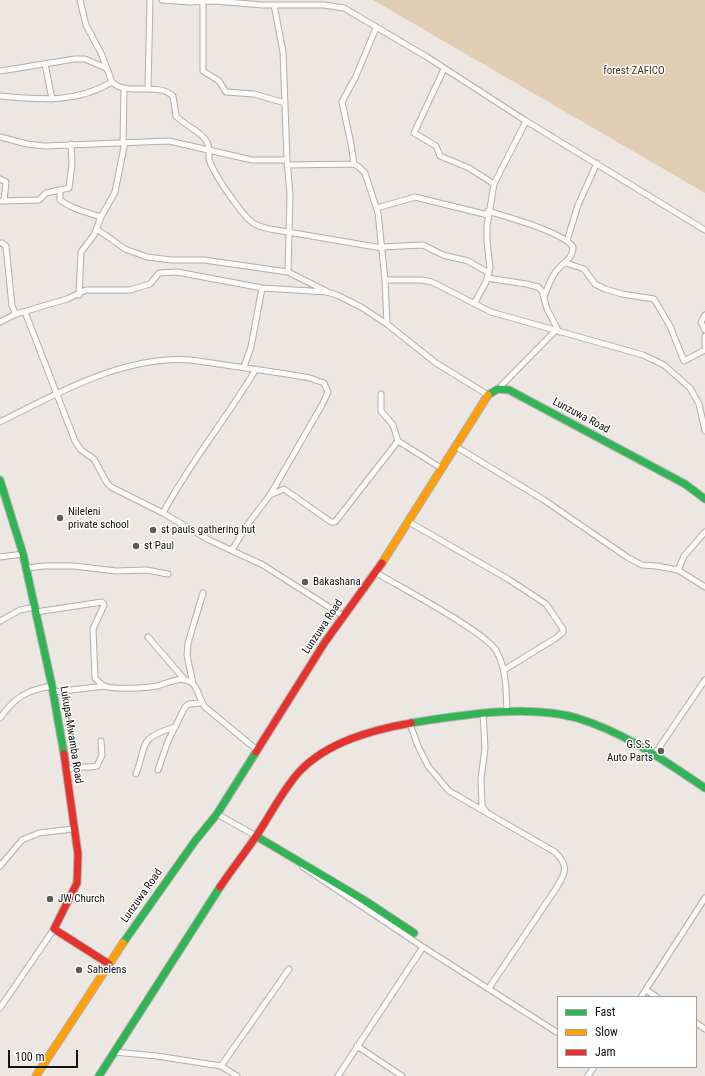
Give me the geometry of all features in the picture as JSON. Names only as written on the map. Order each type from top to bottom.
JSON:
[{"type":"street","points":[[80,0],[86,25],[94,38],[112,82],[124,88],[148,88],[160,90],[173,96],[176,116],[200,133],[206,141],[210,150],[208,158],[215,173],[249,220],[262,227],[289,233],[382,248],[423,245],[443,255],[468,261],[488,275],[538,287],[544,297],[547,309],[557,331]]},
{"type":"street","points":[[148,88],[150,0]]},
{"type":"street","points":[[162,0],[274,5],[312,4],[336,6],[352,12],[526,121],[705,230]]},
{"type":"street","points":[[203,2],[203,71],[219,81],[226,92],[254,94],[285,103]]},
{"type":"street","points":[[274,5],[283,52],[287,163],[290,195],[288,272]]},
{"type":"street","points":[[354,164],[342,99],[354,80],[376,28]]},
{"type":"street","points":[[0,72],[75,59],[85,59],[106,68]]},
{"type":"street","points":[[45,64],[52,99]]},
{"type":"street","points":[[444,69],[414,133],[436,146],[440,156],[469,168],[494,184]]},
{"type":"street","points":[[0,96],[52,99],[91,94],[112,82]]},
{"type":"street","points":[[79,295],[81,252],[97,229],[101,216],[115,192],[124,142],[124,88]]},
{"type":"street","points":[[475,302],[488,275],[490,259],[487,241],[488,213],[494,184],[526,121]]},
{"type":"street","points":[[0,137],[32,144],[169,141],[252,160],[287,163],[354,164],[365,173],[370,192],[377,208],[385,280],[386,324]]},
{"type":"street","points":[[0,179],[6,182],[2,201],[39,200],[46,193],[69,188],[71,186],[71,144]]},
{"type":"street","points":[[567,241],[578,205],[597,163]]},
{"type":"street","points":[[60,191],[60,200],[63,202],[80,211],[101,216]]},
{"type":"street","points":[[377,208],[415,197],[488,213],[532,225],[571,243],[573,249],[566,263],[555,273],[544,297]]},
{"type":"street","points":[[97,229],[125,248],[147,257],[171,260],[204,260],[288,272],[328,292],[346,298],[386,324],[436,363],[488,395]]},
{"type":"street","points":[[2,243],[6,246],[12,306],[16,314]]},
{"type":"street","points":[[566,263],[584,269],[595,284],[605,289],[622,294],[654,299],[670,326],[684,361],[705,350]]},
{"type":"street","points":[[0,322],[16,314],[79,295],[86,290],[130,290],[150,284],[156,275],[167,272],[194,275],[262,288],[328,292]]},
{"type":"street","points":[[385,280],[422,280],[432,282],[475,302],[491,312],[643,356],[670,369],[693,392],[699,404],[705,431]]},
{"type":"street","points":[[244,367],[251,348],[262,288]]},
{"type":"street","points":[[25,312],[77,445],[94,459],[106,483],[119,492],[163,513],[209,540],[263,566],[343,616]]},
{"type":"street","points":[[705,315],[701,322],[705,330]]},
{"type":"street","points":[[498,388],[557,331]]},
{"type":"street","points":[[705,336],[705,346]]},
{"type":"street","points":[[0,422],[68,387],[92,378],[152,362],[180,359],[244,367],[317,380],[324,384],[328,392],[270,495],[248,524],[232,550]]},
{"type":"street","points":[[163,513],[176,488],[242,392],[256,369]]},
{"type":"street","name":"Lunzuwa Road","points":[[36,1076],[93,992],[108,964],[170,875],[217,814],[343,616],[409,522],[440,468],[488,395],[498,388],[509,390],[685,484],[705,499]]},
{"type":"street","points":[[380,394],[381,411],[394,425],[398,441],[440,468]]},
{"type":"street","points":[[270,495],[284,488],[331,522],[335,522],[398,441]]},
{"type":"street","points":[[455,446],[544,500],[642,565],[678,570],[705,587]]},
{"type":"street","name":"Lukupa-Mwamba Road","points":[[0,480],[23,554],[53,689],[78,854],[77,883],[54,929]]},
{"type":"street","points":[[409,522],[502,575],[546,604],[563,629],[563,632],[556,638],[504,670]]},
{"type":"street","points":[[678,570],[684,556],[705,532]]},
{"type":"street","points":[[0,557],[23,554]]},
{"type":"street","points":[[26,568],[52,566],[116,571],[146,570],[168,574]]},
{"type":"street","points":[[375,572],[486,640],[497,652],[504,670],[507,712]]},
{"type":"street","points":[[203,594],[188,643],[187,655],[193,684],[198,691],[201,703],[257,750]]},
{"type":"street","points":[[0,621],[20,610],[36,610],[102,602],[104,605],[93,629],[92,637],[95,667],[94,676],[105,686]]},
{"type":"street","points":[[148,637],[185,680],[193,684]]},
{"type":"street","points":[[0,718],[12,702],[30,691],[105,686],[141,688],[185,680]]},
{"type":"street","points":[[654,755],[705,680]]},
{"type":"street","points":[[158,770],[175,727],[185,707],[189,704],[201,703]]},
{"type":"street","points":[[98,1076],[237,861],[256,836],[286,789],[316,756],[336,744],[410,724],[483,713],[507,712],[556,714],[575,717],[621,736],[654,755],[705,788]]},
{"type":"street","points":[[483,713],[485,748],[481,779],[482,806],[489,815]]},
{"type":"street","points":[[410,724],[418,746],[434,776],[453,794],[522,832],[555,852],[563,860],[565,871],[557,887],[489,988]]},
{"type":"street","points":[[136,774],[142,759],[144,745],[149,738],[175,727]]},
{"type":"street","points":[[66,770],[75,766],[87,768],[97,766],[102,755],[101,741]]},
{"type":"street","points":[[217,814],[364,900],[414,933]]},
{"type":"street","points":[[0,866],[22,840],[39,833],[73,828]]},
{"type":"street","points":[[256,836],[423,947],[557,1032]]},
{"type":"street","points":[[642,996],[705,898]]},
{"type":"street","points":[[0,1008],[54,929],[108,964]]},
{"type":"street","points":[[338,1076],[423,947]]},
{"type":"street","points":[[221,1066],[289,969]]},
{"type":"street","points":[[646,990],[655,996]]},
{"type":"street","points":[[357,1046],[402,1076]]},
{"type":"street","points":[[114,1052],[157,1056],[221,1066],[237,1076]]},
{"type":"green space","name":"forest ZAFICO","points":[[373,0],[705,0],[705,193]]},
{"type":"traffic: fast","points":[[488,395],[498,389],[509,390],[685,484],[705,499]]},
{"type":"traffic: fast","points":[[0,480],[23,554],[52,686],[64,754]]},
{"type":"traffic: fast","points":[[411,723],[473,714],[516,711],[558,714],[577,718],[628,739],[705,788]]},
{"type":"traffic: fast","points":[[123,943],[195,841],[217,814],[256,752]]},
{"type":"traffic: fast","points":[[256,836],[364,900],[414,933]]},
{"type":"traffic: fast","points":[[99,1076],[220,887]]},
{"type":"traffic: slow","points":[[382,563],[488,395]]},
{"type":"traffic: slow","points":[[36,1076],[123,943]]},
{"type":"traffic: jam","points":[[256,752],[325,642],[382,563]]},
{"type":"traffic: jam","points":[[220,887],[257,835],[287,787],[299,772],[310,762],[336,745],[351,739],[381,729],[411,723]]},
{"type":"traffic: jam","points":[[64,754],[78,854],[77,883],[54,929],[109,964]]},
{"type":"place","name":"Nileleni private school","points":[[60,518]]},
{"type":"place","name":"st pauls gathering hut","points":[[153,530]]},
{"type":"place","name":"st Paul","points":[[136,546]]},
{"type":"place","name":"Bakashana","points":[[305,582]]},
{"type":"place","name":"G.S.S. Auto Parts","points":[[661,751]]},
{"type":"place","name":"JW Church","points":[[50,899]]},
{"type":"place","name":"Sahelens","points":[[79,970]]}]
